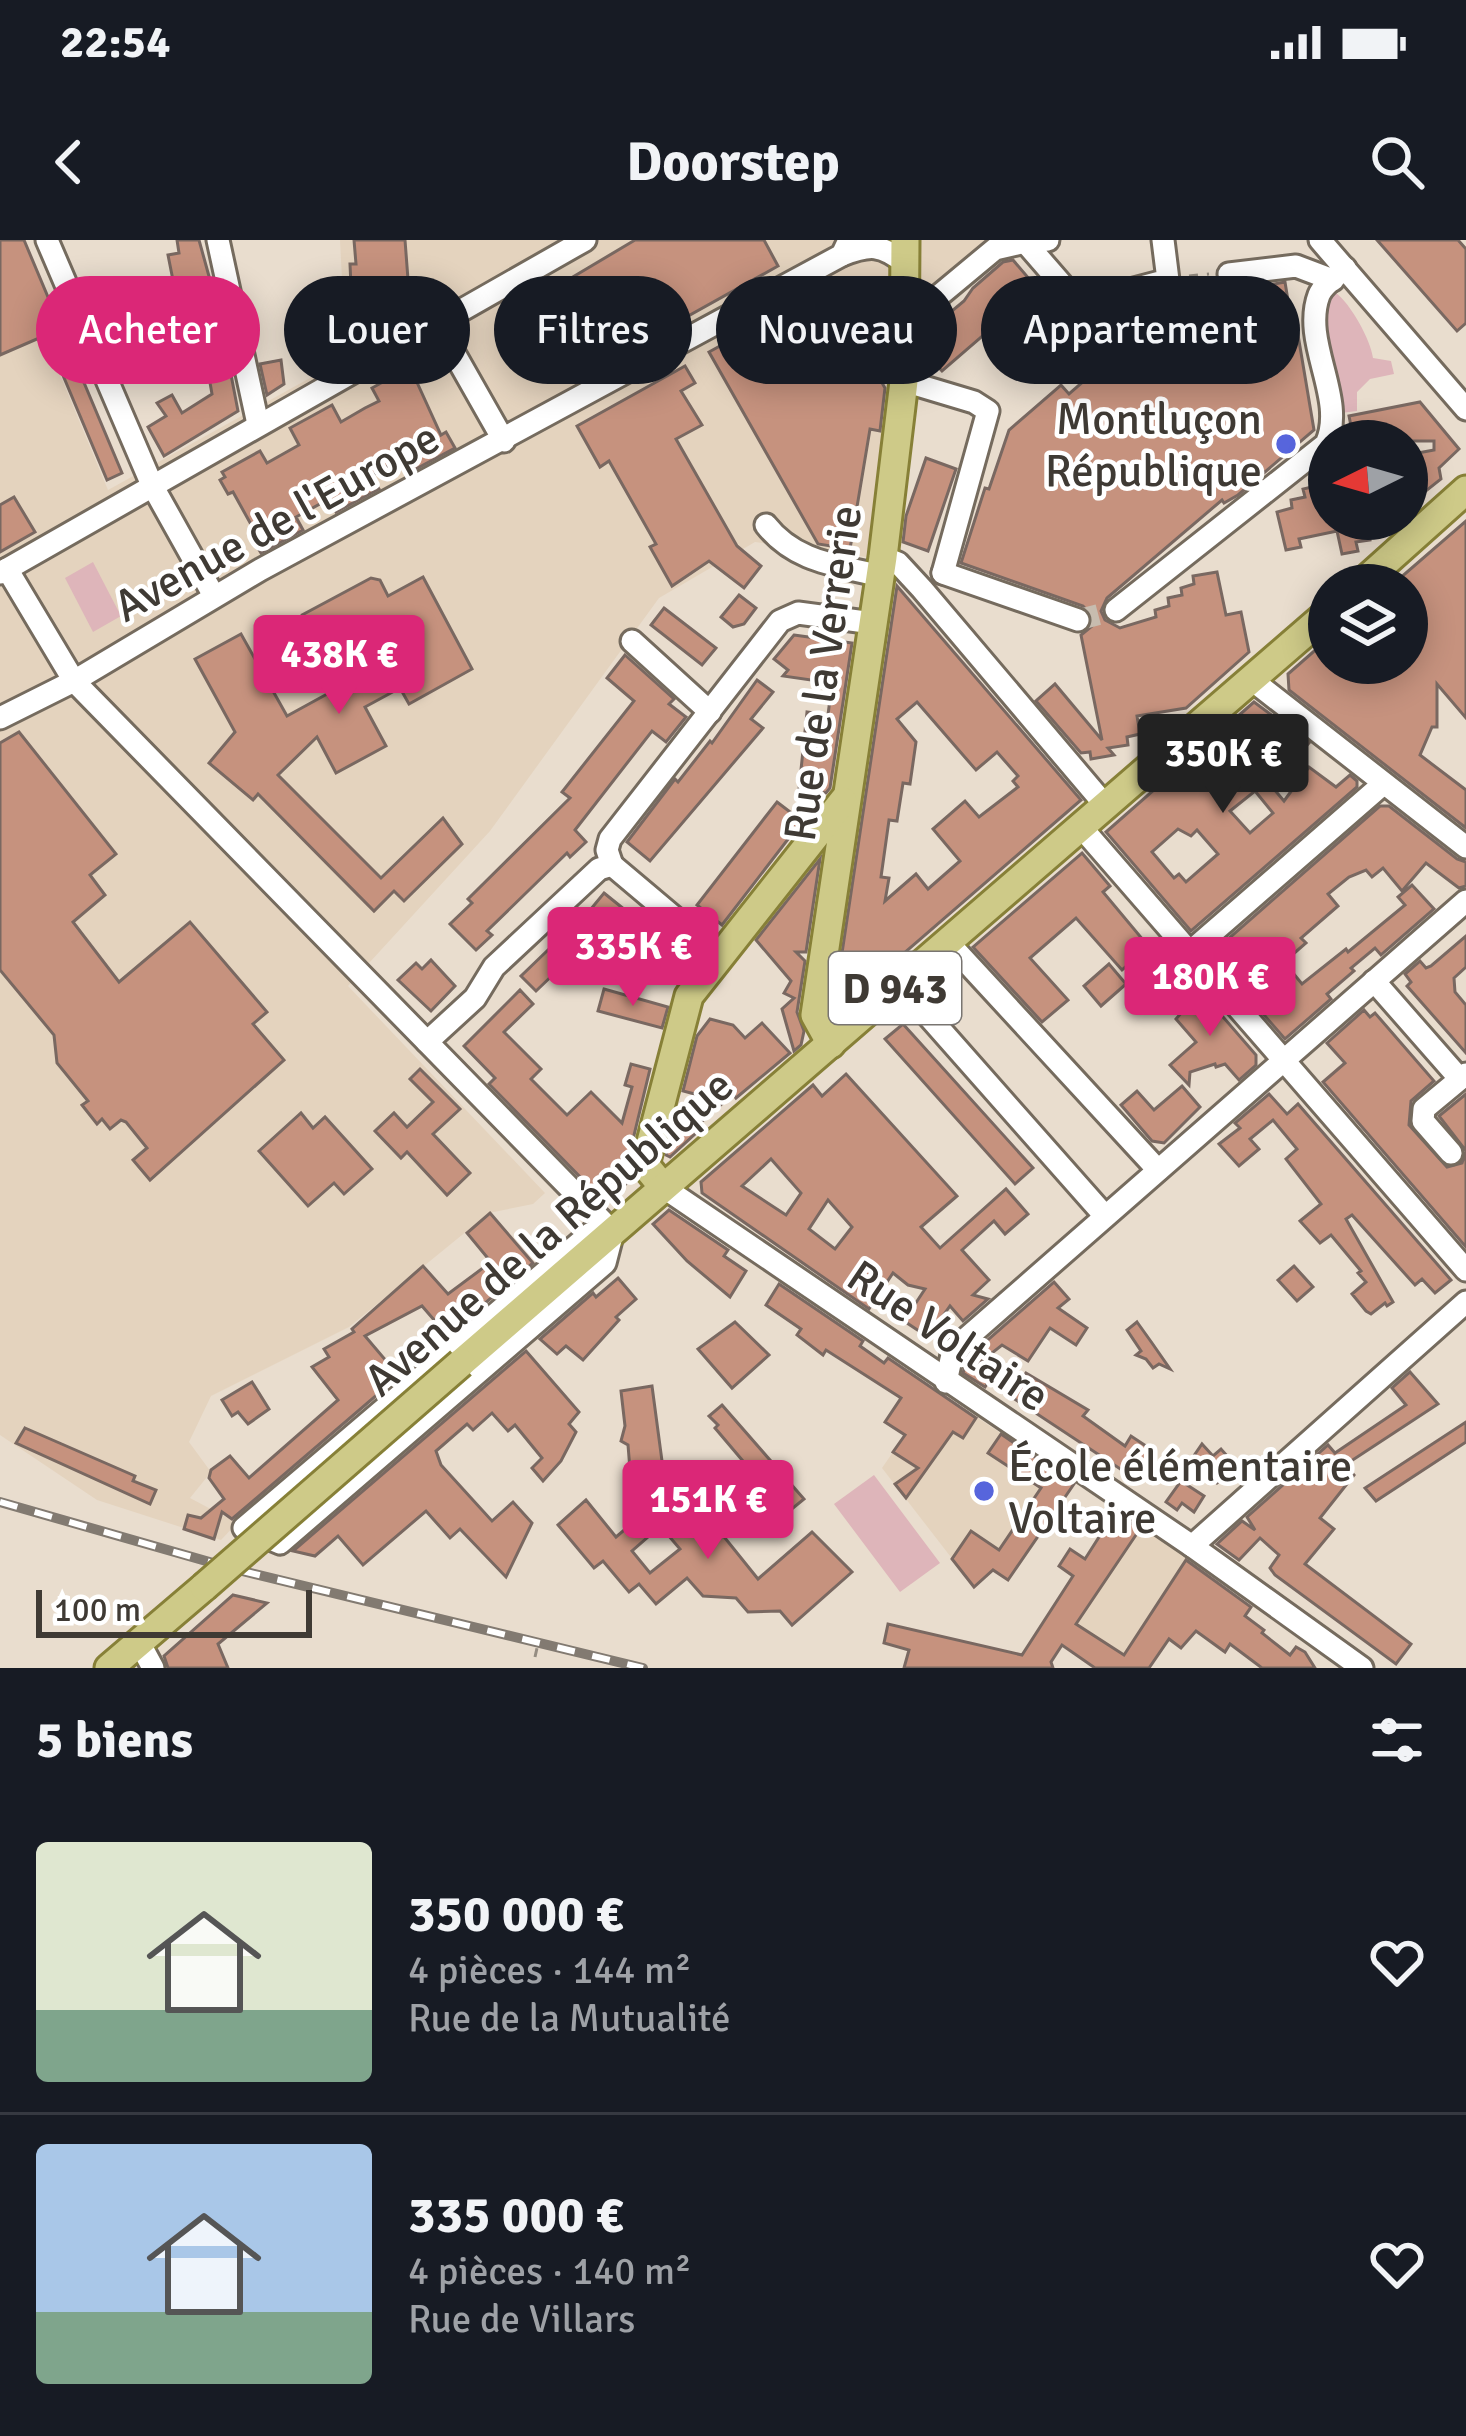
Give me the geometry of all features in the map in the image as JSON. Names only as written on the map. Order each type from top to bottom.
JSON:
[{"type":"main road","name":"Rue de la Verrerie","points":[[831,1044],[815,1015],[882,566],[904,384]]},
{"type":"main road","points":[[1383,564],[1466,490]]},
{"type":"main road","name":"Avenue de la République","points":[[140,1642],[1308,631]]},
{"type":"main road","points":[[663,1187],[645,1165],[688,997],[846,797]]},
{"type":"main road","name":"D 943","points":[[109,1668],[140,1642]]},
{"type":"street","points":[[47,240],[152,484],[214,596]]},
{"type":"street","points":[[218,240],[258,424]]},
{"type":"street","points":[[470,304],[585,240]]},
{"type":"street","points":[[1163,240],[1168,276]]},
{"type":"street","points":[[1320,240],[1339,274],[1466,409]]},
{"type":"street","points":[[957,281],[995,249],[1036,241],[1061,276]]},
{"type":"street","name":"Avenue de l'Europe","points":[[0,718],[74,682],[214,596],[504,441],[845,247],[869,244],[905,251]]},
{"type":"street","points":[[1229,274],[1296,266],[1339,274]]},
{"type":"street","points":[[1116,610],[1326,445],[1334,427],[1316,319],[1319,292],[1339,274]]},
{"type":"street","points":[[470,381],[504,441]]},
{"type":"street","points":[[329,384],[3,571],[74,682],[613,1232]]},
{"type":"street","points":[[914,384],[974,401],[988,411],[943,573],[922,589]]},
{"type":"street","points":[[766,525],[779,542],[802,556],[882,566],[898,563],[1105,806]]},
{"type":"street","points":[[943,573],[1078,620]]},
{"type":"street","points":[[721,956],[612,865],[607,850],[610,839],[780,621],[798,613],[873,622]]},
{"type":"street","points":[[632,641],[710,712]]},
{"type":"street","points":[[1252,680],[1466,847]]},
{"type":"street","points":[[1190,952],[1383,784]]},
{"type":"street","points":[[1081,827],[1466,1270]]},
{"type":"street","points":[[427,1042],[475,998],[488,973],[507,954],[599,869],[612,865]]},
{"type":"street","points":[[946,1382],[953,1349],[1466,901]]},
{"type":"street","points":[[947,941],[1158,1170]]},
{"type":"street","points":[[1374,981],[1463,1077],[1424,1109],[1423,1120],[1451,1153]]},
{"type":"street","points":[[900,984],[1106,1216]]},
{"type":"street","name":"Rue Voltaire","points":[[663,1187],[1192,1546],[1362,1668]]},
{"type":"street","points":[[613,1232],[605,1263],[280,1544],[244,1528],[591,1233],[613,1232]]},
{"type":"street","points":[[1192,1546],[1466,1302]]},
{"type":"street","points":[[140,1642],[153,1668]]},
{"type":"path","points":[[1209,276],[1229,274]]},
{"type":"path","points":[[535,1657],[538,1639]]},
{"type":"shaded area","points":[[0,240],[4,240],[36,317],[36,384],[64,384],[108,490],[299,384],[470,384],[470,276],[342,276],[340,240],[994,240],[951,276],[716,276],[716,384],[890,384],[874,558],[755,542],[659,598],[490,831],[348,986],[545,1193],[533,1204],[489,1213],[349,1327],[211,1396],[189,1442],[211,1472],[190,1498],[237,1523],[221,1540],[97,1500],[0,1435]]},
{"type":"shaded area","points":[[1336,293],[1359,323],[1373,358],[1391,361],[1394,374],[1370,379],[1357,392],[1357,411],[1341,413],[1322,305]]},
{"type":"shaded area","points":[[93,562],[121,616],[93,632],[65,578]]},
{"type":"shaded area","name":"École élémentaire Voltaire","points":[[936,1390],[1074,1482],[1008,1580],[993,1571],[974,1587],[882,1468]]},
{"type":"shaded area","points":[[874,1475],[940,1563],[900,1592],[834,1504]]},
{"type":"shaded area","points":[[1116,1510],[1214,1576],[1202,1595],[1194,1633],[1181,1648],[1169,1640],[1149,1668],[1095,1668],[1063,1646],[1052,1659],[1029,1644],[1073,1576],[1059,1566],[1070,1549],[1085,1559]]},
{"type":"building","points":[[0,240],[24,240],[39,276],[36,339],[0,355]]},
{"type":"building","points":[[177,240],[199,240],[209,276],[172,276],[168,255],[179,253]]},
{"type":"building","points":[[354,240],[405,240],[408,276],[351,276],[350,264],[356,264]]},
{"type":"building","points":[[635,240],[764,240],[778,266],[760,276],[716,276],[716,301],[692,314],[692,276],[574,276]]},
{"type":"building","points":[[1377,240],[1458,240],[1466,249],[1466,323],[1457,331]]},
{"type":"building","points":[[1013,260],[1027,276],[987,276]]},
{"type":"building","points":[[981,281],[981,337],[957,358],[957,307]]},
{"type":"building","points":[[1300,347],[1312,420],[1308,420],[1308,435],[1238,495],[1222,500],[1107,598],[1101,611],[1105,620],[1120,628],[1156,617],[1155,610],[1169,606],[1168,598],[1182,595],[1181,588],[1194,584],[1193,576],[1217,572],[1226,615],[1241,612],[1249,652],[1186,708],[1137,716],[1140,734],[1127,737],[1128,745],[1108,748],[1114,755],[1091,759],[1090,752],[1081,753],[1036,701],[1055,684],[1102,740],[1081,635],[1092,626],[1092,616],[1083,606],[961,563],[1009,430],[1061,385],[1069,394],[1080,384],[1300,384]]},
{"type":"building","points":[[281,360],[284,384],[267,395],[260,364]]},
{"type":"building","points":[[692,378],[695,383],[681,391],[702,425],[676,439],[737,546],[761,566],[744,588],[709,561],[672,586],[650,547],[656,544],[609,461],[600,467],[577,426],[653,384],[692,384]]},
{"type":"building","points":[[67,384],[85,384],[122,473],[107,480]]},
{"type":"building","points":[[210,384],[233,384],[238,411],[164,456],[148,427],[166,416],[157,403],[172,395],[182,413],[212,394]]},
{"type":"building","points":[[418,384],[441,435],[446,432],[455,448],[412,471],[404,457],[371,476],[379,489],[336,512],[329,499],[296,517],[303,530],[261,553],[253,540],[258,537],[233,492],[228,494],[220,480],[225,477],[222,472],[260,451],[267,463],[299,445],[290,428],[332,405],[341,422],[379,401],[372,388]]},
{"type":"building","points":[[727,384],[883,384],[885,388],[880,431],[870,429],[850,549],[818,544]]},
{"type":"building","points":[[1420,402],[1459,449],[1439,468],[1441,479],[1428,489],[1428,451],[1434,450],[1434,441],[1428,441],[1428,420],[1350,420],[1349,416]]},
{"type":"building","points":[[926,458],[956,469],[928,551],[903,542],[906,516]]},
{"type":"building","points":[[1308,488],[1308,537],[1299,539],[1301,547],[1286,550],[1277,512],[1292,508],[1291,500],[1305,497],[1303,489]]},
{"type":"building","points":[[14,497],[35,532],[0,552],[0,505]]},
{"type":"building","points":[[1466,521],[1466,718],[1437,684],[1437,727],[1432,727],[1420,755],[1466,790],[1466,828],[1289,690],[1288,674],[1308,656],[1308,684],[1428,684],[1428,564],[1416,564]]},
{"type":"building","points":[[1339,540],[1370,540],[1356,542],[1358,551],[1342,554]]},
{"type":"building","points":[[423,577],[472,669],[409,704],[400,688],[365,707],[386,746],[336,773],[317,737],[278,775],[381,878],[443,818],[462,844],[404,901],[394,891],[374,911],[258,794],[253,800],[209,763],[235,732],[195,659],[241,634],[287,716],[349,682],[329,646],[318,653],[300,621],[302,615],[371,578],[380,580],[388,596]]},
{"type":"building","points":[[897,586],[1081,800],[835,1013],[838,984],[865,954],[842,953]],"holes":[[[917,702],[976,770],[997,752],[1018,776],[1013,781],[1018,787],[979,817],[965,801],[933,829],[960,861],[928,889],[916,874],[885,901],[889,878],[881,877],[889,820],[897,821],[903,783],[910,784],[916,742],[897,719]]]},
{"type":"building","points":[[739,595],[756,608],[744,624],[733,627],[721,617]]},
{"type":"building","points":[[664,608],[716,648],[702,665],[651,625]]},
{"type":"building","points":[[794,635],[852,643],[826,793],[799,789],[807,712],[828,715],[832,683],[783,676],[788,670],[774,659]]},
{"type":"building","points":[[625,655],[674,699],[669,704],[686,717],[666,742],[652,731],[575,830],[586,842],[570,857],[567,853],[487,931],[492,935],[476,950],[450,924],[472,903],[468,899],[570,798],[562,792],[634,701],[607,678]]},
{"type":"building","points":[[757,680],[773,692],[751,719],[763,728],[650,861],[627,842],[675,779],[678,782],[712,743]]},
{"type":"building","points":[[1254,702],[1309,743],[1293,761],[1286,755],[1262,775],[1284,801],[1309,767],[1336,787],[1350,775],[1357,781],[1357,787],[1191,931],[1106,832]],"holes":[[[1255,791],[1273,813],[1250,833],[1230,811]],[[1178,829],[1191,836],[1197,830],[1218,854],[1186,882],[1179,874],[1174,878],[1152,852]]]},
{"type":"building","points":[[19,732],[116,854],[90,875],[105,895],[73,922],[119,982],[190,922],[267,1012],[253,1024],[284,1060],[150,1180],[133,1160],[147,1148],[126,1122],[121,1120],[110,1129],[102,1119],[97,1124],[82,1105],[88,1101],[57,1063],[54,1035],[0,970],[0,743]]},
{"type":"building","points":[[777,802],[802,821],[722,925],[697,905]]},
{"type":"building","points":[[1380,806],[1389,806],[1466,862],[1466,886],[1459,888],[1426,863],[1402,891],[1383,868],[1372,877],[1366,870],[1349,877],[1328,894],[1338,906],[1301,938],[1306,943],[1284,962],[1302,984],[1405,905],[1398,897],[1412,885],[1434,909],[1381,955],[1375,948],[1351,968],[1354,971],[1327,994],[1331,999],[1285,1039],[1211,954]]},
{"type":"building","points":[[1082,853],[1110,886],[1103,892],[1149,947],[1122,970],[1076,918],[1030,958],[1068,1000],[1042,1022],[973,947]]},
{"type":"building","points":[[820,859],[806,952],[796,952],[805,961],[797,1012],[804,1031],[794,1051],[782,1009],[794,998],[784,993],[791,981],[756,940]]},
{"type":"building","points":[[604,893],[692,964],[678,980],[607,923],[536,991],[521,976],[577,926]]},
{"type":"building","points":[[1466,936],[1466,967],[1454,978],[1455,992],[1466,1005],[1466,1053],[1407,986],[1411,982],[1405,974],[1420,961],[1426,968],[1431,966]]},
{"type":"building","points":[[431,960],[455,986],[431,1011],[398,980],[416,963],[422,969]]},
{"type":"building","points":[[1109,964],[1126,984],[1101,1006],[1084,986]]},
{"type":"building","points":[[1191,980],[1256,1055],[1256,1065],[1239,1080],[1225,1064],[1215,1064],[1190,1072],[1189,1085],[1170,1065],[1196,1042],[1176,1019],[1189,1004],[1179,991]]},
{"type":"building","points":[[604,989],[668,1007],[662,1028],[598,1011]]},
{"type":"building","points":[[520,990],[533,1004],[504,1032],[541,1069],[531,1079],[567,1115],[591,1092],[622,1123],[632,1087],[625,1085],[631,1064],[650,1069],[628,1160],[631,1177],[620,1192],[608,1179],[595,1192],[489,1084],[495,1078],[464,1046]]},
{"type":"building","points":[[1364,1010],[1370,1017],[1375,1013],[1434,1081],[1411,1101],[1409,1125],[1447,1167],[1462,1163],[1466,1151],[1466,1247],[1323,1082],[1345,1063],[1327,1043]]},
{"type":"building","points":[[710,1019],[733,1025],[745,1038],[762,1023],[790,1053],[736,1098],[733,1094],[670,1157],[666,1155],[675,1120],[706,1097],[683,1091],[697,1036]]},
{"type":"building","points":[[903,1024],[1033,1168],[1015,1184],[885,1039]]},
{"type":"building","points":[[420,1069],[460,1109],[433,1134],[470,1173],[447,1195],[407,1152],[401,1158],[375,1131],[394,1113],[407,1127],[433,1102],[410,1079]]},
{"type":"building","points":[[846,1074],[957,1196],[921,1227],[940,1248],[1006,1189],[1028,1214],[1005,1234],[994,1221],[962,1250],[989,1280],[973,1295],[988,1299],[963,1321],[950,1306],[928,1337],[904,1321],[925,1289],[908,1285],[893,1273],[869,1309],[702,1193],[701,1182],[813,1085],[822,1096]],"holes":[[[771,1159],[801,1193],[786,1215],[742,1186]],[[828,1200],[852,1227],[835,1249],[809,1229]]]},
{"type":"building","points":[[1182,1086],[1200,1107],[1164,1143],[1152,1141],[1121,1105],[1137,1091],[1154,1110]]},
{"type":"building","points":[[1269,1094],[1287,1114],[1298,1104],[1451,1280],[1435,1293],[1422,1279],[1415,1285],[1352,1215],[1346,1219],[1393,1302],[1371,1314],[1366,1311],[1352,1294],[1366,1282],[1361,1271],[1331,1235],[1320,1243],[1300,1221],[1321,1204],[1286,1159],[1297,1149],[1273,1120],[1250,1139],[1259,1149],[1239,1166],[1219,1144]]},
{"type":"building","points":[[1466,1094],[1466,1151],[1439,1116]]},
{"type":"building","points":[[301,1113],[313,1128],[325,1117],[372,1169],[344,1194],[334,1183],[308,1206],[259,1151]]},
{"type":"building","points":[[669,1210],[728,1250],[724,1256],[746,1271],[730,1297],[653,1224]]},
{"type":"building","points":[[490,1213],[533,1263],[447,1335],[422,1306],[365,1336],[399,1376],[232,1519],[222,1512],[214,1539],[184,1529],[188,1515],[201,1518],[224,1499],[209,1478],[211,1470],[230,1456],[249,1478],[338,1400],[312,1367],[329,1357],[324,1349],[354,1332],[423,1266],[448,1294],[491,1262],[467,1233]]},
{"type":"building","points":[[1294,1266],[1313,1287],[1297,1301],[1278,1280]]},
{"type":"building","points":[[618,1278],[636,1299],[583,1360],[566,1346],[557,1354],[540,1339],[593,1293],[596,1297]]},
{"type":"building","points":[[1054,1282],[1069,1299],[1058,1308],[1087,1328],[1076,1345],[1050,1328],[1028,1361],[1002,1345],[978,1364],[994,1374],[985,1387],[963,1373],[967,1358]]},
{"type":"building","points":[[779,1284],[863,1341],[860,1346],[884,1363],[888,1358],[976,1418],[963,1438],[953,1432],[906,1498],[895,1484],[918,1468],[893,1452],[905,1435],[885,1422],[901,1398],[826,1350],[823,1355],[797,1335],[801,1329],[766,1305]]},
{"type":"building","points":[[735,1322],[769,1355],[732,1388],[698,1349]]},
{"type":"building","points":[[1137,1322],[1170,1369],[1159,1364],[1153,1368],[1136,1355],[1141,1351],[1127,1330]]},
{"type":"building","points":[[526,1351],[579,1412],[569,1424],[576,1432],[561,1461],[543,1481],[532,1468],[542,1458],[515,1425],[508,1431],[492,1413],[473,1430],[467,1424],[436,1451],[441,1465],[492,1521],[513,1502],[532,1523],[506,1577],[460,1529],[450,1538],[426,1511],[363,1565],[338,1536],[315,1556],[293,1551]]},
{"type":"building","points":[[1410,1372],[1438,1404],[1345,1465],[1354,1475],[1320,1518],[1334,1529],[1305,1564],[1411,1644],[1396,1664],[1275,1575],[1270,1568],[1279,1555],[1260,1538],[1239,1560],[1217,1544],[1242,1521],[1255,1530],[1247,1517],[1328,1445],[1335,1453],[1406,1405],[1392,1388]]},
{"type":"building","points":[[1026,1373],[1088,1410],[1083,1416],[1125,1446],[1131,1436],[1155,1452],[1137,1480],[1010,1396]]},
{"type":"building","points":[[252,1382],[269,1409],[248,1424],[238,1412],[232,1416],[222,1400]]},
{"type":"building","points":[[652,1386],[664,1476],[631,1482],[628,1445],[621,1441],[625,1426],[621,1391]]},
{"type":"building","points":[[722,1405],[804,1499],[787,1513],[715,1428],[718,1425],[709,1416]]},
{"type":"building","points":[[1466,1422],[1466,1442],[1376,1501],[1365,1488]]},
{"type":"building","points":[[25,1428],[135,1476],[133,1481],[156,1490],[150,1504],[16,1443]]},
{"type":"building","points":[[1001,1434],[1074,1484],[1008,1580],[993,1570],[974,1587],[952,1559],[971,1531],[999,1550],[1041,1488],[988,1453]]},
{"type":"building","points":[[1202,1444],[1213,1456],[1221,1449],[1237,1467],[1217,1483],[1193,1457]]},
{"type":"building","points":[[1181,1481],[1204,1496],[1194,1512],[1182,1503],[1177,1510],[1166,1502]]},
{"type":"building","points":[[688,1492],[758,1579],[812,1532],[852,1572],[792,1625],[780,1611],[748,1612],[736,1598],[703,1596],[687,1578],[656,1604],[639,1584],[629,1592],[603,1561],[594,1568],[558,1525],[586,1500],[616,1537],[636,1520],[649,1536],[632,1551],[650,1573],[680,1549],[656,1521]]},
{"type":"building","points":[[1115,1512],[1140,1529],[1076,1624],[1124,1655],[1186,1560],[1251,1607],[1245,1616],[1262,1633],[1290,1655],[1296,1647],[1305,1652],[1315,1668],[1262,1668],[1230,1644],[1225,1652],[1196,1631],[1181,1648],[1169,1639],[1149,1668],[1095,1668],[1062,1645],[1051,1662],[1053,1668],[904,1668],[909,1650],[884,1643],[888,1624],[1022,1655],[1073,1576],[1059,1566],[1070,1549],[1085,1559]]},
{"type":"building","points":[[233,1595],[267,1603],[218,1644],[228,1668],[168,1668],[164,1656]]},
{"type":"tunnel","points":[[1078,620],[1116,610]]},
{"type":"railway","points":[[0,1502],[234,1569],[643,1668]]},
{"type":"place","name":"Montluçon République","points":[[1286,444]]},
{"type":"place","name":"École élémentaire Voltaire","points":[[984,1491]]}]
